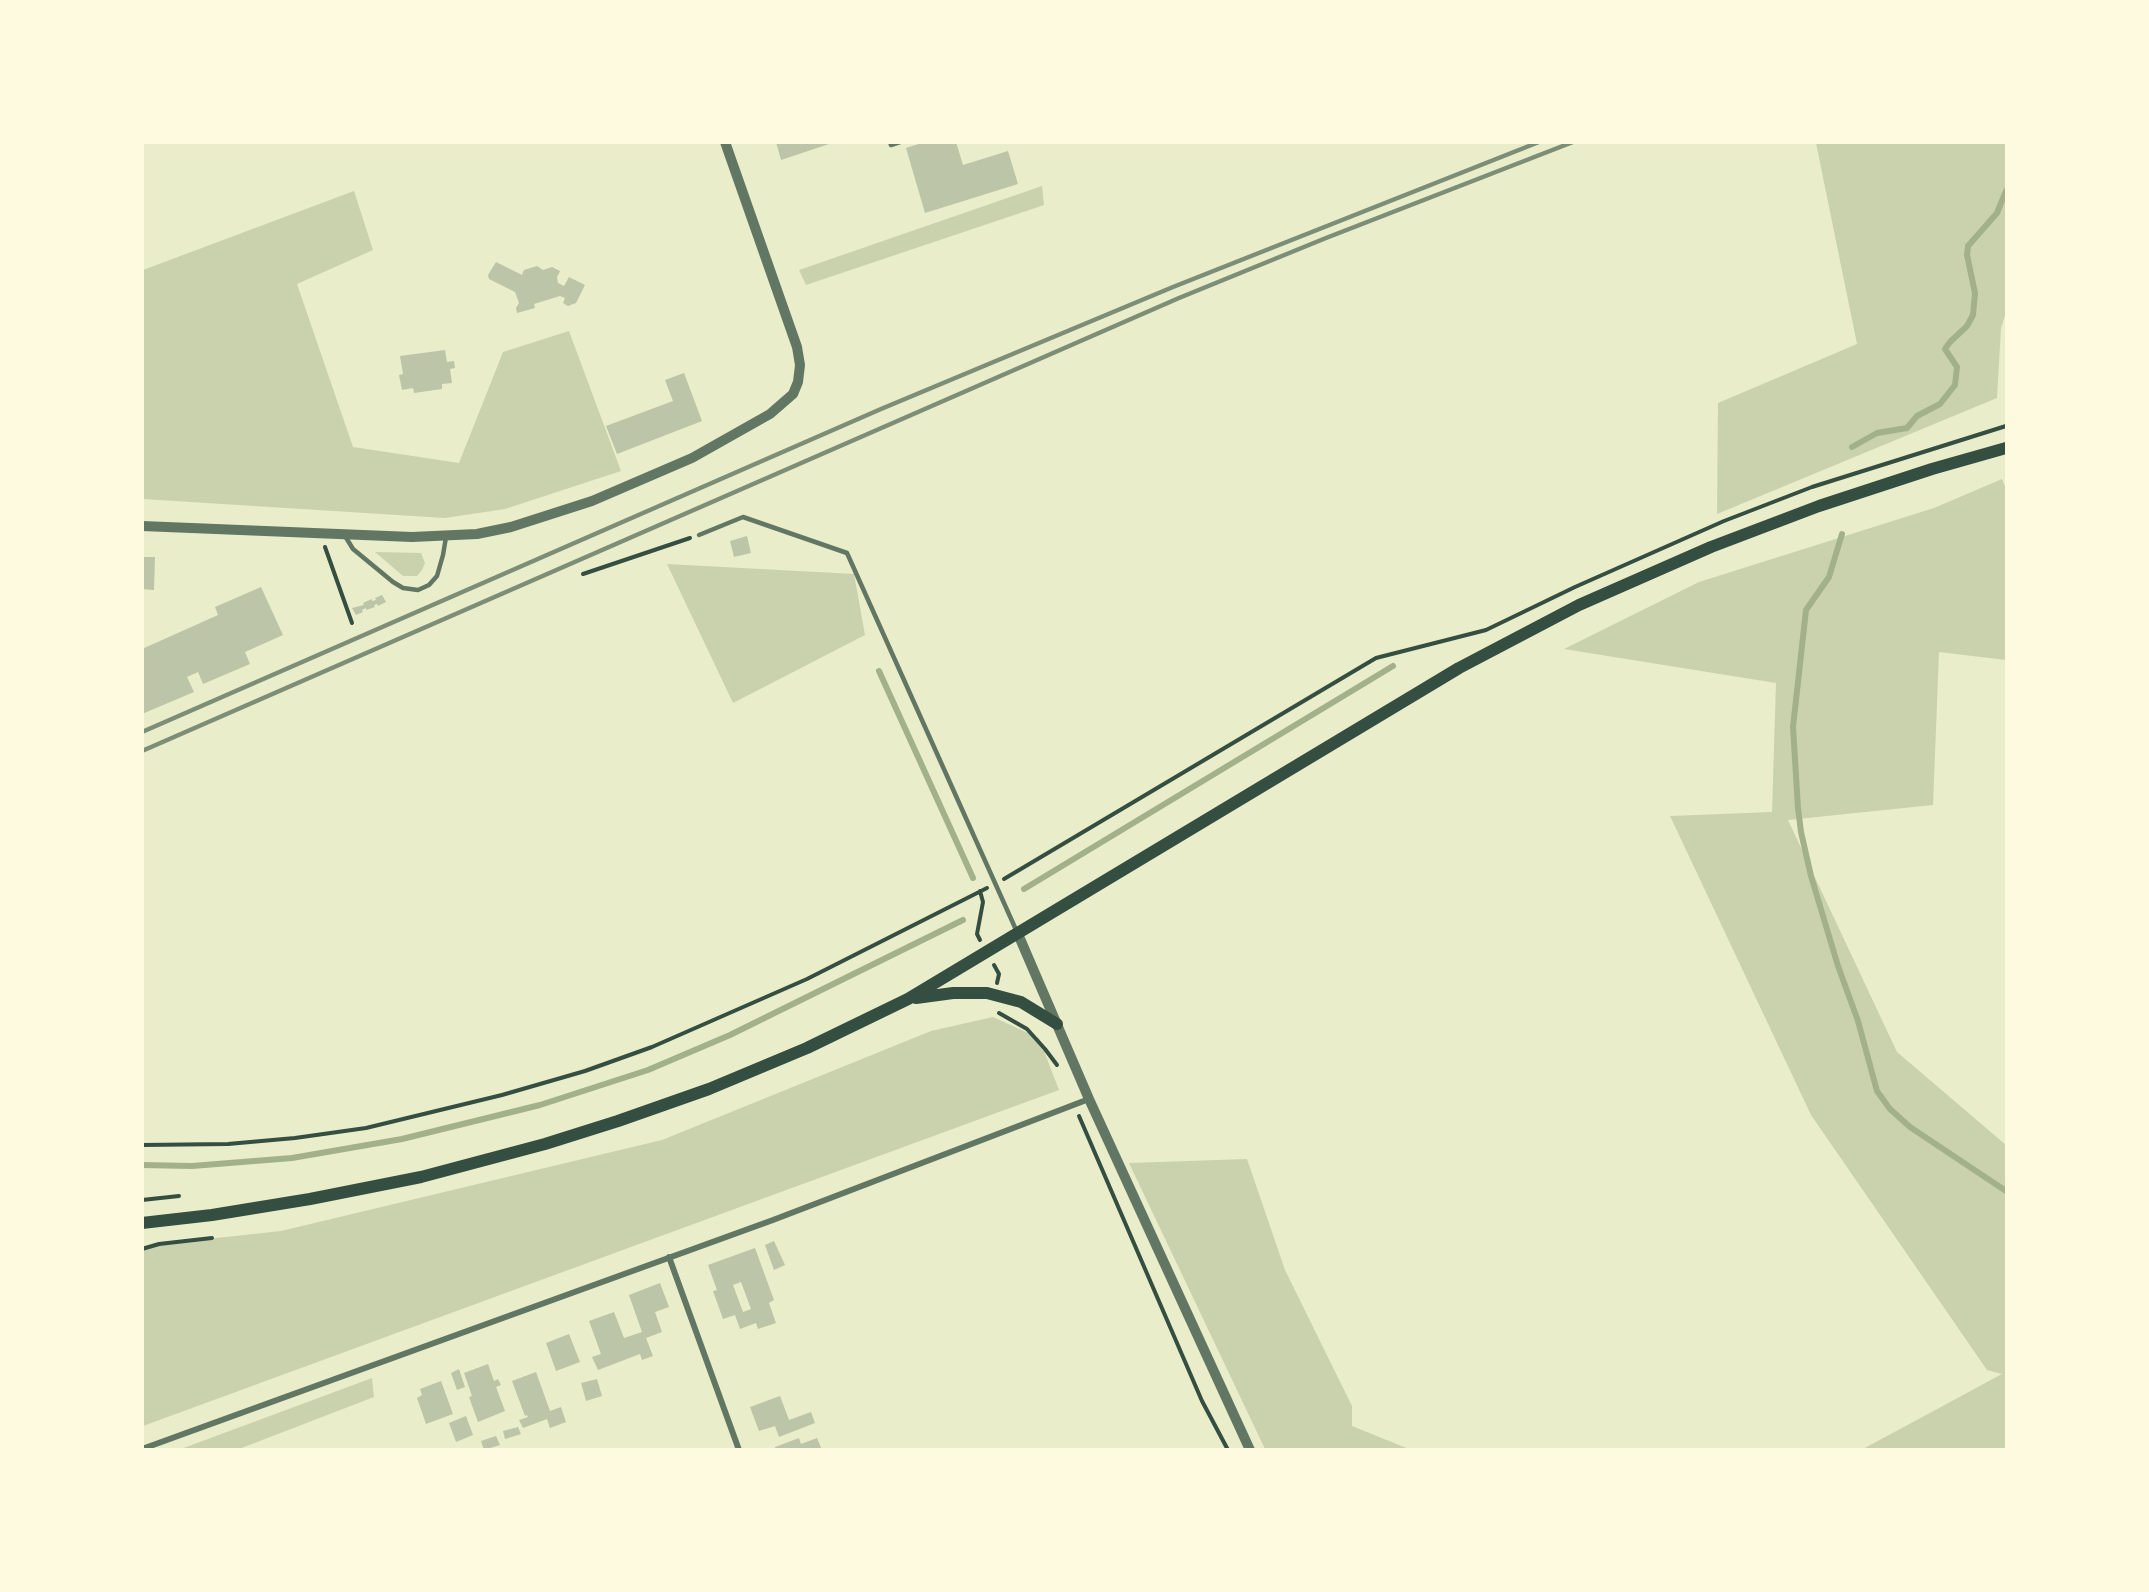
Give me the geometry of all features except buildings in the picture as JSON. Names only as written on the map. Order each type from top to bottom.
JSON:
[{"type":"main road","points":[[142,1223],[212,1215],[355,1191],[482,1162],[618,1121],[709,1089],[807,1048],[908,999],[1459,668],[1579,605],[1711,547],[1819,506],[1932,469],[2007,448]]},
{"type":"main road","points":[[908,999],[953,993],[987,993],[1021,1002],[1057,1024]]},
{"type":"street","points":[[142,526],[446,537],[477,534],[542,518],[592,501],[692,458],[770,414],[793,394],[800,365],[796,347],[725,142]]},
{"type":"street","points":[[1018,934],[1089,1099],[1250,1449]]},
{"type":"street","points":[[142,1449],[773,1220],[1089,1099]]},
{"type":"street","points":[[669,1257],[739,1449]]},
{"type":"lane","points":[[890,142],[891,146],[900,142]]},
{"type":"lane","points":[[699,535],[743,518],[848,552],[1018,934]]},
{"type":"lane","points":[[343,534],[353,549],[393,582],[403,588],[418,590],[429,585],[437,576],[446,537]]},
{"type":"path","points":[[320,533],[352,623]]},
{"type":"path","points":[[583,574],[699,535]]},
{"type":"path","points":[[142,1145],[228,1144],[366,1128],[502,1095],[585,1071],[652,1047],[807,979],[996,884]]},
{"type":"path","points":[[1074,1105],[1197,1391],[1228,1449]]},
{"type":"path","points":[[142,1200],[179,1196]]},
{"type":"path","points":[[142,1249],[159,1244],[212,1238]]},
{"type":"green space","points":[[1816,143],[2006,143],[2006,312],[2001,328],[1997,398],[1717,514],[1718,403],[1857,344]]},
{"type":"green space","points":[[1042,186],[1044,205],[806,285],[799,270]]},
{"type":"green space","points":[[354,191],[373,250],[297,284],[353,447],[459,463],[503,352],[569,331],[621,471],[505,509],[445,518],[143,499],[143,270]]},
{"type":"green space","points":[[2002,479],[2006,489],[2006,660],[1939,652],[1933,805],[1788,820],[1897,1052],[2006,1145],[2006,1449],[1863,1449],[2002,1374],[1987,1370],[1811,1115],[1670,816],[1772,812],[1776,683],[1564,649],[1699,582],[1934,508]]},
{"type":"green space","points":[[375,552],[421,553],[425,563],[417,576],[403,576]]},
{"type":"green space","points":[[667,564],[854,574],[865,635],[733,703]]},
{"type":"green space","points":[[993,1017],[1039,1038],[1059,1090],[143,1426],[143,1246],[281,1231],[662,1140],[931,1031]]},
{"type":"green space","points":[[1247,1159],[1285,1270],[1352,1406],[1352,1426],[1409,1449],[1265,1449],[1129,1163]]},
{"type":"green space","points":[[372,1378],[374,1397],[239,1449],[181,1449]]},
{"type":"waterway","points":[[1852,447],[1877,433],[1907,428],[1917,416],[1940,404],[1955,385],[1957,367],[1945,349],[1967,326],[1973,315],[1975,293],[1967,255],[1968,246],[1997,213],[2006,191]]},
{"type":"waterway","points":[[1842,534],[1829,577],[1806,610],[1793,727],[1798,808],[1811,876],[1838,966],[1858,1021],[1877,1091],[1890,1109],[1910,1127],[2006,1191]]},
{"type":"waterway","points":[[1024,889],[1393,666]]},
{"type":"waterway","points":[[879,671],[973,878]]},
{"type":"waterway","points":[[142,1165],[192,1166],[292,1158],[402,1139],[540,1105],[648,1070],[730,1035],[963,920]]},
{"type":"railway","points":[[142,732],[881,409],[1173,287],[1539,142]]},
{"type":"railway","points":[[142,751],[1179,298],[1573,142]]}]
